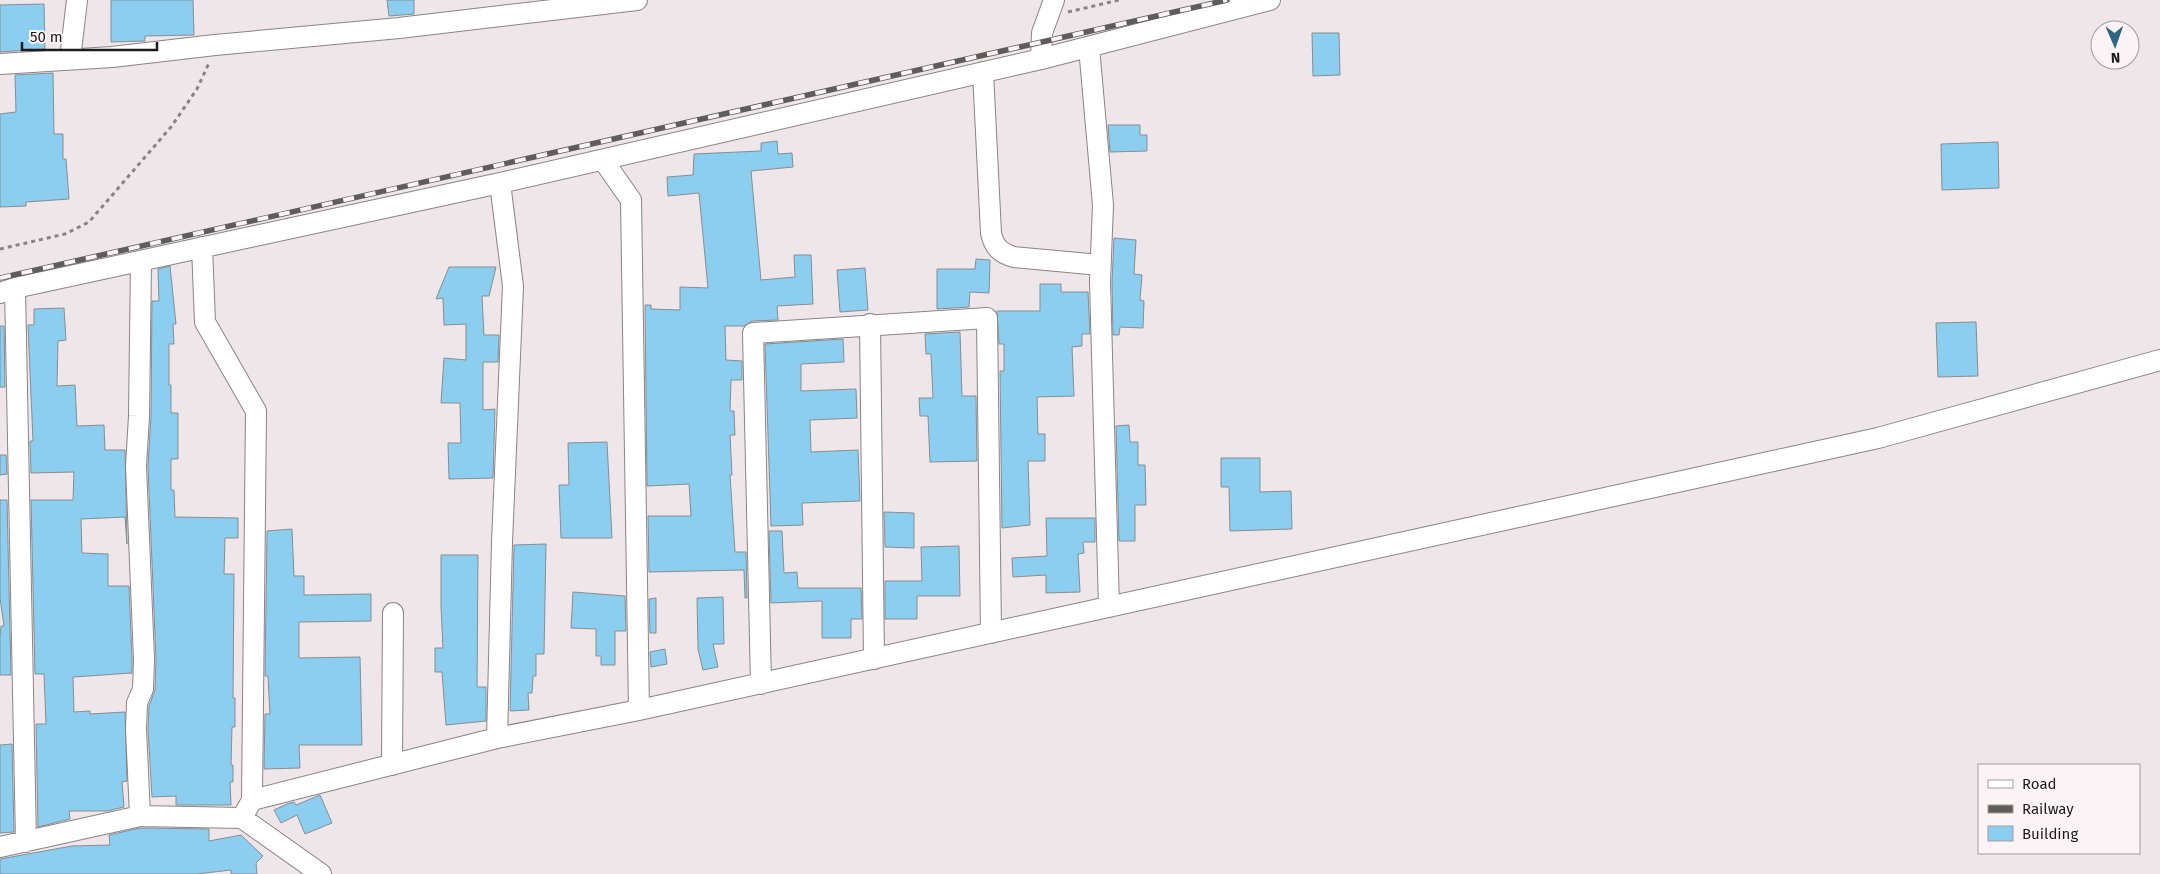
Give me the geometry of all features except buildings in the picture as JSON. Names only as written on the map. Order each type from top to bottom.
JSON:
[{"type":"street","points":[[70,59],[77,0]]},
{"type":"street","points":[[0,64],[112,57],[399,28],[637,0]]},
{"type":"street","points":[[26,842],[8,291],[603,160],[1041,59],[1270,0]]},
{"type":"street","points":[[1041,59],[1042,33],[1051,9]]},
{"type":"street","points":[[1089,47],[1102,178],[1103,212],[1100,265],[1109,607]]},
{"type":"street","points":[[983,72],[993,242],[1005,255],[1014,257],[1100,265]]},
{"type":"street","points":[[603,160],[631,200],[639,710]]},
{"type":"street","points":[[496,738],[513,286],[500,183]]},
{"type":"street","points":[[202,247],[205,322],[256,411],[252,800],[242,818]]},
{"type":"street","points":[[140,816],[136,729],[137,703],[143,684],[144,659],[136,466],[139,416],[142,261]]},
{"type":"street","points":[[761,684],[753,333],[987,318],[991,633]]},
{"type":"street","points":[[870,324],[874,659]]},
{"type":"street","points":[[252,800],[496,738],[761,684],[1878,438],[2160,360]]},
{"type":"street","points":[[392,765],[393,613]]},
{"type":"street","points":[[0,847],[140,816],[242,818],[321,874]]},
{"type":"path","points":[[1051,9],[1119,0]]},
{"type":"path","points":[[0,249],[65,234],[90,222],[185,108],[204,75],[216,45]]},
{"type":"railway","points":[[0,278],[1227,0]]}]
